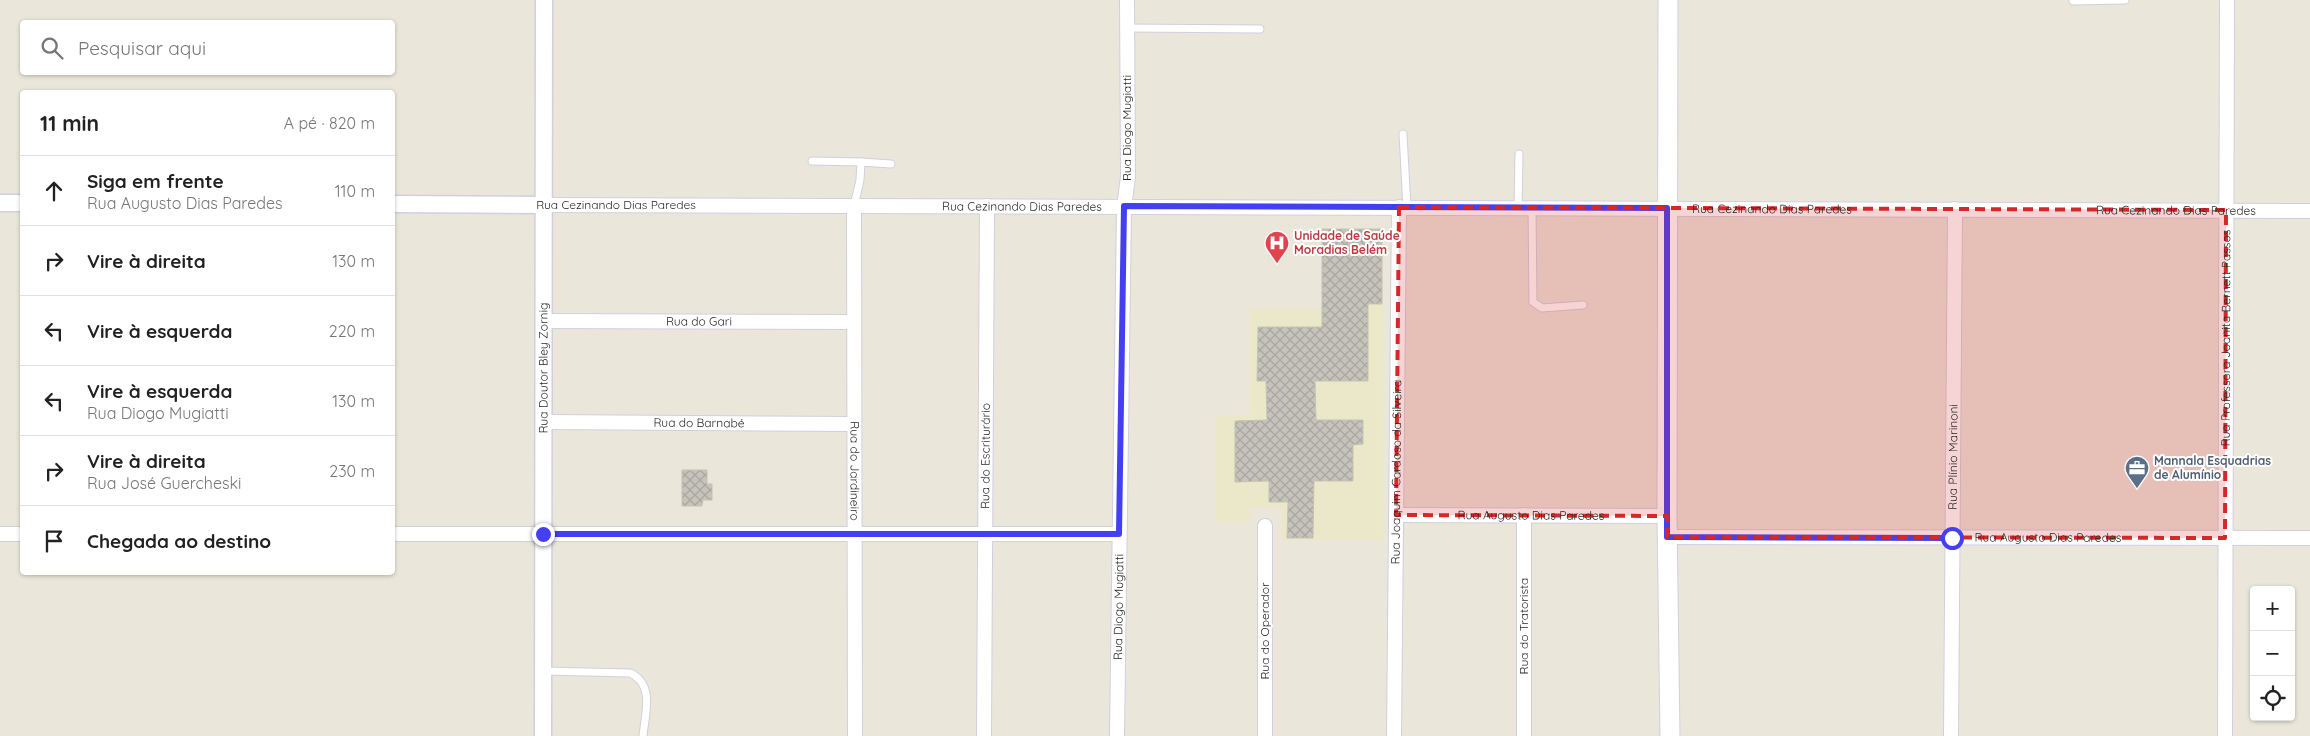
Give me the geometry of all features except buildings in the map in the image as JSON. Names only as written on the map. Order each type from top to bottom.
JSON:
[{"type":"main road","points":[[1668,0],[1667,537],[1670,736]]},
{"type":"street","name":"Rua Doutor Bley Zornig","points":[[543,736],[544,0]]},
{"type":"street","name":"Rua Diogo Mugiatti","points":[[1117,736],[1124,206],[1128,177],[1127,0]]},
{"type":"street","name":"Rua Professora Joanita Bernett Passos","points":[[2224,736],[2227,0]]},
{"type":"street","points":[[0,203],[20,203]]},
{"type":"street","name":"Rua Cezinando Dias Paredes","points":[[395,204],[2310,210]]},
{"type":"street","name":"Rua do Jardineiro","points":[[854,206],[855,736]]},
{"type":"street","name":"Rua do Escriturário","points":[[984,736],[987,206]]},
{"type":"street","name":"Rua Joaquim Cardoso da Silveira","points":[[1394,736],[1396,515],[1403,208]]},
{"type":"street","name":"Rua Plínio Marinoni","points":[[1951,736],[1955,209]]},
{"type":"street","name":"Rua do Gari","points":[[544,321],[854,322]]},
{"type":"street","name":"Rua do Barnabé","points":[[544,422],[854,424]]},
{"type":"street","name":"Rua Augusto Dias Paredes","points":[[1396,515],[1667,516]]},
{"type":"street","name":"Rua do Tratorista","points":[[1524,515],[1524,736]]},
{"type":"street","name":"Rua do Operador","points":[[1264,526],[1264,736]]},
{"type":"street","points":[[0,534],[20,534]]},
{"type":"street","points":[[395,534],[1119,534]]},
{"type":"street","name":"Rua Augusto Dias Paredes","points":[[1667,537],[2310,538]]},
{"type":"lane","points":[[2073,2],[2125,0]]},
{"type":"lane","points":[[1127,28],[1260,29]]},
{"type":"lane","points":[[1402,134],[1403,208]]},
{"type":"lane","points":[[1519,154],[1525,208],[1530,233],[1533,302],[1542,308],[1583,305]]},
{"type":"lane","points":[[812,162],[891,164]]},
{"type":"lane","points":[[854,206],[860,180],[861,162]]},
{"type":"lane","points":[[543,671],[630,673],[640,678],[647,690],[643,736]]},
{"type":"highlighted area","points":[[1399,207],[2226,210],[2225,538],[1667,537],[1667,516],[1396,515]]},
{"type":"shaded area","points":[[1322,229],[1383,229],[1383,540],[1282,540],[1281,507],[1250,507],[1250,521],[1216,522],[1215,416],[1250,415],[1250,309],[1322,309]]},
{"type":"place","name":"Unidade de Saúde Moradias Belém","points":[[1277,264]]},
{"type":"place","name":"Mannala Esquadrias de Alumínio","points":[[2137,489]]},
{"type":"route","points":[[543,534],[1119,534],[1124,206],[1667,208],[1667,537],[1952,538]]}]
